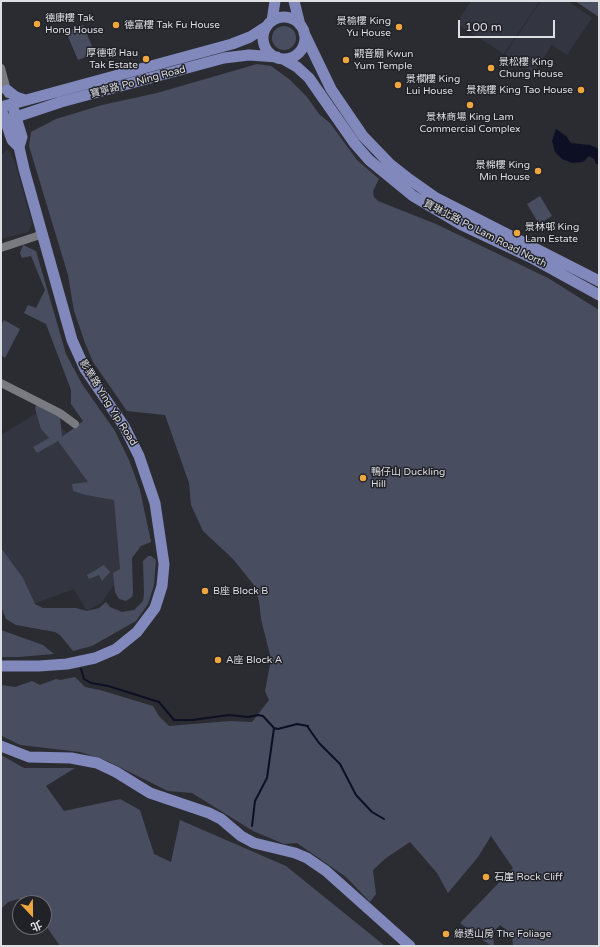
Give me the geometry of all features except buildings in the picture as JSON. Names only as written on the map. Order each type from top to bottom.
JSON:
[{"type":"main road","points":[[270,24],[275,1]]},
{"type":"main road","name":"寶琳北路 Po Lam Road North","points":[[294,1],[302,29],[331,89],[363,136],[386,160],[409,179],[436,198],[599,281]]},
{"type":"main road","points":[[277,18],[290,18],[302,29],[304,42],[300,52],[294,56],[280,58],[269,52],[264,42],[264,32],[270,24],[277,18]]},
{"type":"main road","name":"寶寧路 Po Ning Road","points":[[5,106],[232,44],[250,37],[270,24]]},
{"type":"main road","name":"寶寧路 Po Ning Road","points":[[10,122],[22,120],[28,114],[62,102],[224,58],[249,55],[280,58]]},
{"type":"main road","name":"寶琳北路 Po Lam Road North","points":[[280,58],[297,67],[309,78],[355,144],[369,160],[413,196],[462,224],[530,257],[599,295]]},
{"type":"main road","points":[[7,90],[16,97],[26,100]]},
{"type":"main road","points":[[5,106],[10,122]]},
{"type":"main road","name":"影業路 Ying Yip Road","points":[[10,122],[22,137],[19,147]]},
{"type":"main road","name":"影業路 Ying Yip Road","points":[[1,666],[67,664],[95,658],[116,649],[135,635],[149,618],[159,597],[164,575],[159,519],[145,471],[124,426],[91,378],[76,350],[19,147],[12,140],[10,122]]},
{"type":"main road","points":[[1,746],[28,757],[78,759],[96,763],[116,772],[150,793],[209,813],[221,820],[241,836],[254,843],[307,858],[330,874],[410,946]]},
{"type":"street","points":[[1,68],[7,90],[5,106]]},
{"type":"street","points":[[1,248],[43,234]]},
{"type":"street","points":[[1,383],[60,413],[76,424]]},
{"type":"shaded area","points":[[471,1],[540,1],[504,54],[459,25],[461,16]]},
{"type":"shaded area","points":[[541,1],[568,1],[592,18],[567,55],[552,45],[533,73],[505,54]]},
{"type":"shaded area","points":[[575,1],[599,1],[599,17]]},
{"type":"shaded area","points":[[83,25],[95,53],[78,60],[66,32]]},
{"type":"shaded area","points":[[284,26],[293,29],[296,38],[293,47],[284,50],[275,47],[272,38],[275,29]]},
{"type":"shaded area","points":[[257,64],[271,66],[289,79],[307,97],[319,114],[330,123],[357,160],[379,179],[373,191],[374,197],[378,201],[436,224],[548,278],[599,310],[599,946],[513,946],[512,935],[500,925],[493,933],[494,946],[491,946],[460,923],[513,868],[491,836],[478,857],[448,893],[437,873],[410,842],[386,858],[373,870],[376,894],[370,902],[346,877],[297,843],[284,844],[253,831],[192,793],[168,791],[107,761],[80,752],[20,745],[2,736],[1,739],[1,685],[15,687],[32,681],[40,685],[56,679],[60,680],[75,677],[85,687],[153,706],[159,716],[169,726],[230,721],[252,722],[269,700],[265,691],[271,659],[261,619],[259,601],[253,584],[233,559],[203,531],[191,505],[189,483],[165,415],[127,411],[93,362],[74,311],[68,275],[29,146],[31,132],[56,119],[102,105],[157,93]]},
{"type":"shaded area","points":[[556,129],[566,136],[571,143],[590,145],[599,149],[599,164],[596,164],[594,159],[589,156],[583,162],[572,163],[562,159],[555,152],[552,141]]},
{"type":"shaded area","points":[[8,149],[15,162],[32,224],[28,232],[1,239],[1,155]]},
{"type":"shaded area","points":[[540,196],[552,216],[539,224],[527,204]]},
{"type":"shaded area","points":[[23,245],[36,251],[66,354],[82,384],[115,431],[129,460],[140,490],[151,542],[141,546],[132,558],[133,593],[132,597],[126,601],[119,599],[115,592],[113,573],[120,569],[114,500],[73,491],[72,484],[88,482],[58,441],[37,453],[33,447],[49,438],[41,429],[35,408],[39,399],[60,417],[62,437],[83,421],[71,404],[71,390],[46,324],[24,313],[28,305],[36,308],[45,290],[31,256],[22,258],[20,253]]},
{"type":"shaded area","points":[[4,320],[20,329],[5,358],[1,355],[1,325]]},
{"type":"shaded area","points":[[38,412],[78,440],[114,500],[123,572],[101,603],[87,611],[74,589],[1,616],[1,435]]},
{"type":"shaded area","points":[[1,548],[23,578],[35,604],[43,608],[76,608],[87,611],[99,608],[106,602],[110,607],[122,612],[134,610],[143,601],[143,561],[148,556],[151,556],[156,560],[154,585],[148,604],[136,621],[92,646],[73,651],[60,635],[55,632],[16,625],[6,619],[1,606]]},
{"type":"shaded area","points":[[104,565],[110,572],[102,581],[99,575],[89,579],[87,575]]},
{"type":"shaded area","points":[[1,630],[43,645],[54,654],[1,657]]},
{"type":"shaded area","points":[[1,755],[24,768],[75,768],[46,786],[64,811],[120,799],[140,810],[154,854],[171,862],[180,820],[286,866],[385,946],[60,946],[52,934],[52,895],[12,895],[12,901],[8,902],[1,909]]},
{"type":"waterway","points":[[81,669],[84,679],[91,683],[108,686],[159,702],[174,720],[192,720],[229,715],[248,717],[258,715],[263,716],[274,728],[278,729],[297,724],[308,726]]},
{"type":"waterway","points":[[307,726],[319,743],[340,764],[356,795],[372,812],[384,819]]},
{"type":"waterway","points":[[252,826],[255,801],[267,778],[274,728]]},
{"type":"place","name":"德康樓 Tak Hong House","points":[[37,24]]},
{"type":"place","name":"德富樓 Tak Fu House","points":[[116,25]]},
{"type":"place","name":"景榆樓 King Yu House","points":[[399,27]]},
{"type":"place","name":"厚德邨 Hau Tak Estate","points":[[146,59]]},
{"type":"place","name":"觀音廟 Kwun Yum Temple","points":[[346,60]]},
{"type":"place","name":"景松樓 King Chung House","points":[[491,68]]},
{"type":"place","name":"景櫚樓 King Lui House","points":[[398,85]]},
{"type":"place","name":"景桃樓 King Tao House","points":[[581,90]]},
{"type":"place","name":"景林商場 King Lam Commercial Complex","points":[[470,105]]},
{"type":"place","name":"景棉樓 King Min House","points":[[538,171]]},
{"type":"place","name":"景林邨 King Lam Estate","points":[[517,233]]},
{"type":"place","name":"鴨仔山 Duckling Hill","points":[[363,478]]},
{"type":"place","name":"B座 Block B","points":[[205,591]]},
{"type":"place","name":"A座 Block A","points":[[218,660]]},
{"type":"place","name":"石崖 Rock Cliff","points":[[486,877]]},
{"type":"place","name":"綠透山房 The Foliage","points":[[446,934]]}]
